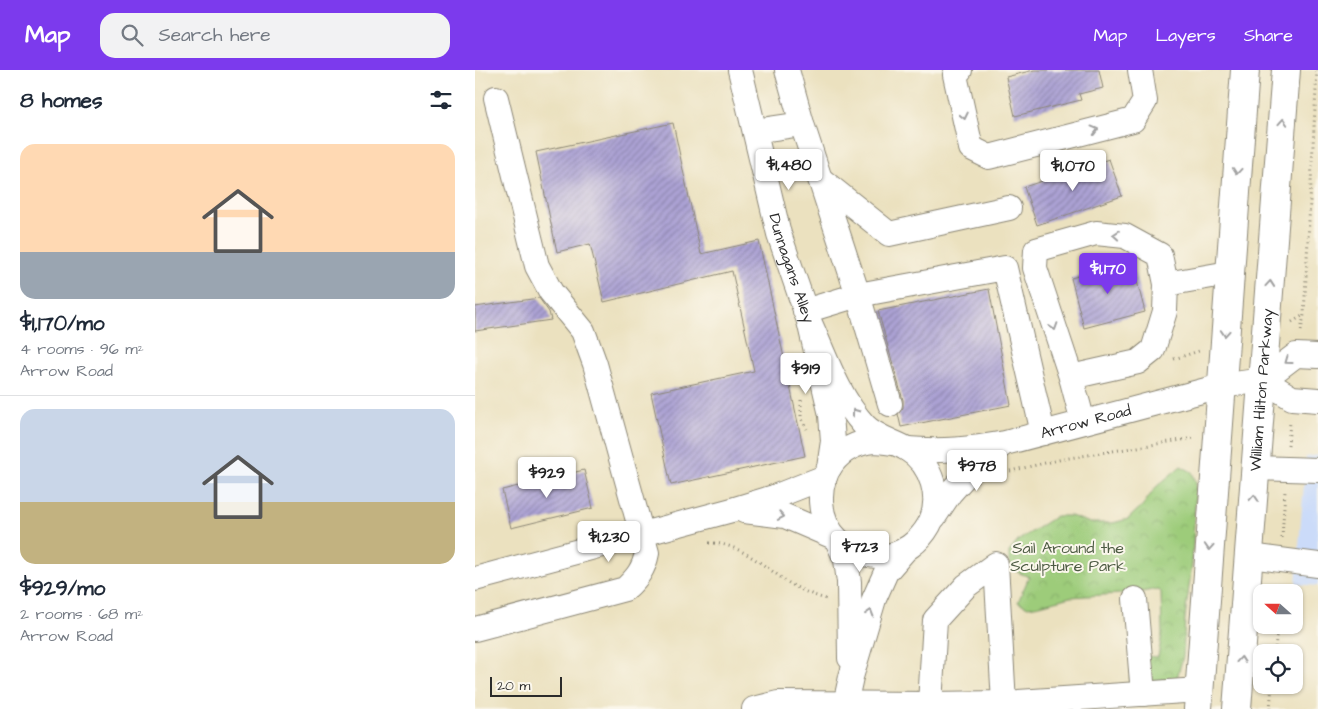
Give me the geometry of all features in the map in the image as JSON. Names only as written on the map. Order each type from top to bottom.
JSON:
[{"type":"highway","points":[[1198,699],[1245,70]]},
{"type":"highway","name":"William Hilton Parkway","points":[[1237,709],[1286,70]]},
{"type":"street","name":"Dunnagans Alley","points":[[740,70],[779,234],[807,316],[831,415],[833,441],[827,472]]},
{"type":"street","points":[[787,70],[802,124],[858,295],[890,404]]},
{"type":"street","points":[[960,70],[955,75],[971,148],[989,157],[1133,120],[1145,101],[1141,70]]},
{"type":"street","points":[[475,629],[625,589],[636,579],[645,564],[647,552],[595,364],[583,330],[551,292],[537,266],[497,98]]},
{"type":"street","points":[[755,131],[802,124]]},
{"type":"street","points":[[820,179],[889,234],[1009,208]]},
{"type":"street","points":[[1071,377],[1138,362],[1153,350],[1165,311],[1166,284],[1160,255],[1125,236],[1096,233],[1036,250],[1035,268],[1071,377],[1083,422]]},
{"type":"street","points":[[929,524],[935,508],[935,490],[930,474],[920,460],[865,426],[844,396],[807,316],[858,295],[1005,268],[1043,433]]},
{"type":"street","points":[[1166,284],[1229,273]]},
{"type":"street","name":"Arrow Road","points":[[899,446],[937,451],[977,448],[1005,443],[1221,386],[1263,380],[1296,355],[1318,356]]},
{"type":"street","points":[[1263,380],[1292,398],[1318,400]]},
{"type":"street","points":[[851,677],[849,582],[846,560],[836,539],[825,523],[821,508],[820,492],[827,472],[841,454],[856,445],[874,441],[899,446]]},
{"type":"street","points":[[845,706],[851,677],[874,599],[885,572],[906,549],[920,538],[951,493],[967,474],[1005,443]]},
{"type":"street","points":[[1256,468],[1318,470]]},
{"type":"street","points":[[475,579],[732,510],[774,497],[827,472]]},
{"type":"street","points":[[732,510],[785,516],[836,539],[853,551],[870,556],[889,556],[906,549]]},
{"type":"street","points":[[1250,556],[1318,565]]},
{"type":"street","points":[[930,704],[935,620],[966,586],[996,564],[1004,703]]},
{"type":"street","points":[[1135,599],[1143,694]]},
{"type":"street","points":[[754,709],[778,703],[845,706],[1004,703],[1143,694],[1198,699]]},
{"type":"path","points":[[1259,428],[1290,423]]},
{"type":"path","points":[[1009,471],[1063,459],[1217,434]]},
{"type":"path","points":[[700,543],[716,542],[745,553],[788,582],[810,594],[830,600],[849,602]]},
{"type":"path","points":[[1270,709],[1271,694]]},
{"type":"shaded area","points":[[1318,455],[1318,586],[1296,584],[1306,457]]},
{"type":"green space","name":"Sail Around the Sculpture Park","points":[[1181,466],[1192,472],[1196,483],[1192,564],[1185,617],[1183,656],[1177,678],[1129,685],[1132,666],[1146,656],[1158,657],[1162,634],[1161,592],[1158,589],[1136,593],[1070,597],[1028,607],[1018,602],[1029,577],[1015,571],[1009,562],[1009,552],[1019,540],[1056,516],[1071,516],[1090,523],[1113,523],[1128,519],[1143,505],[1156,487]]},
{"type":"building","points":[[1034,70],[1099,70],[1103,88],[1079,94],[1081,100],[1015,116],[1006,77]]},
{"type":"building","points":[[673,123],[701,254],[759,241],[805,456],[671,485],[651,393],[754,371],[732,271],[604,302],[590,244],[557,252],[536,152]]},
{"type":"building","points":[[1109,159],[1122,196],[1037,225],[1024,187]]},
{"type":"building","points":[[1132,262],[1145,312],[1084,328],[1071,278]]},
{"type":"building","points":[[989,289],[1011,405],[901,427],[898,414],[903,408],[903,400],[878,311]]},
{"type":"building","points":[[539,298],[549,312],[551,320],[475,331],[475,307]]},
{"type":"building","points":[[584,470],[593,508],[511,528],[502,490]]}]
